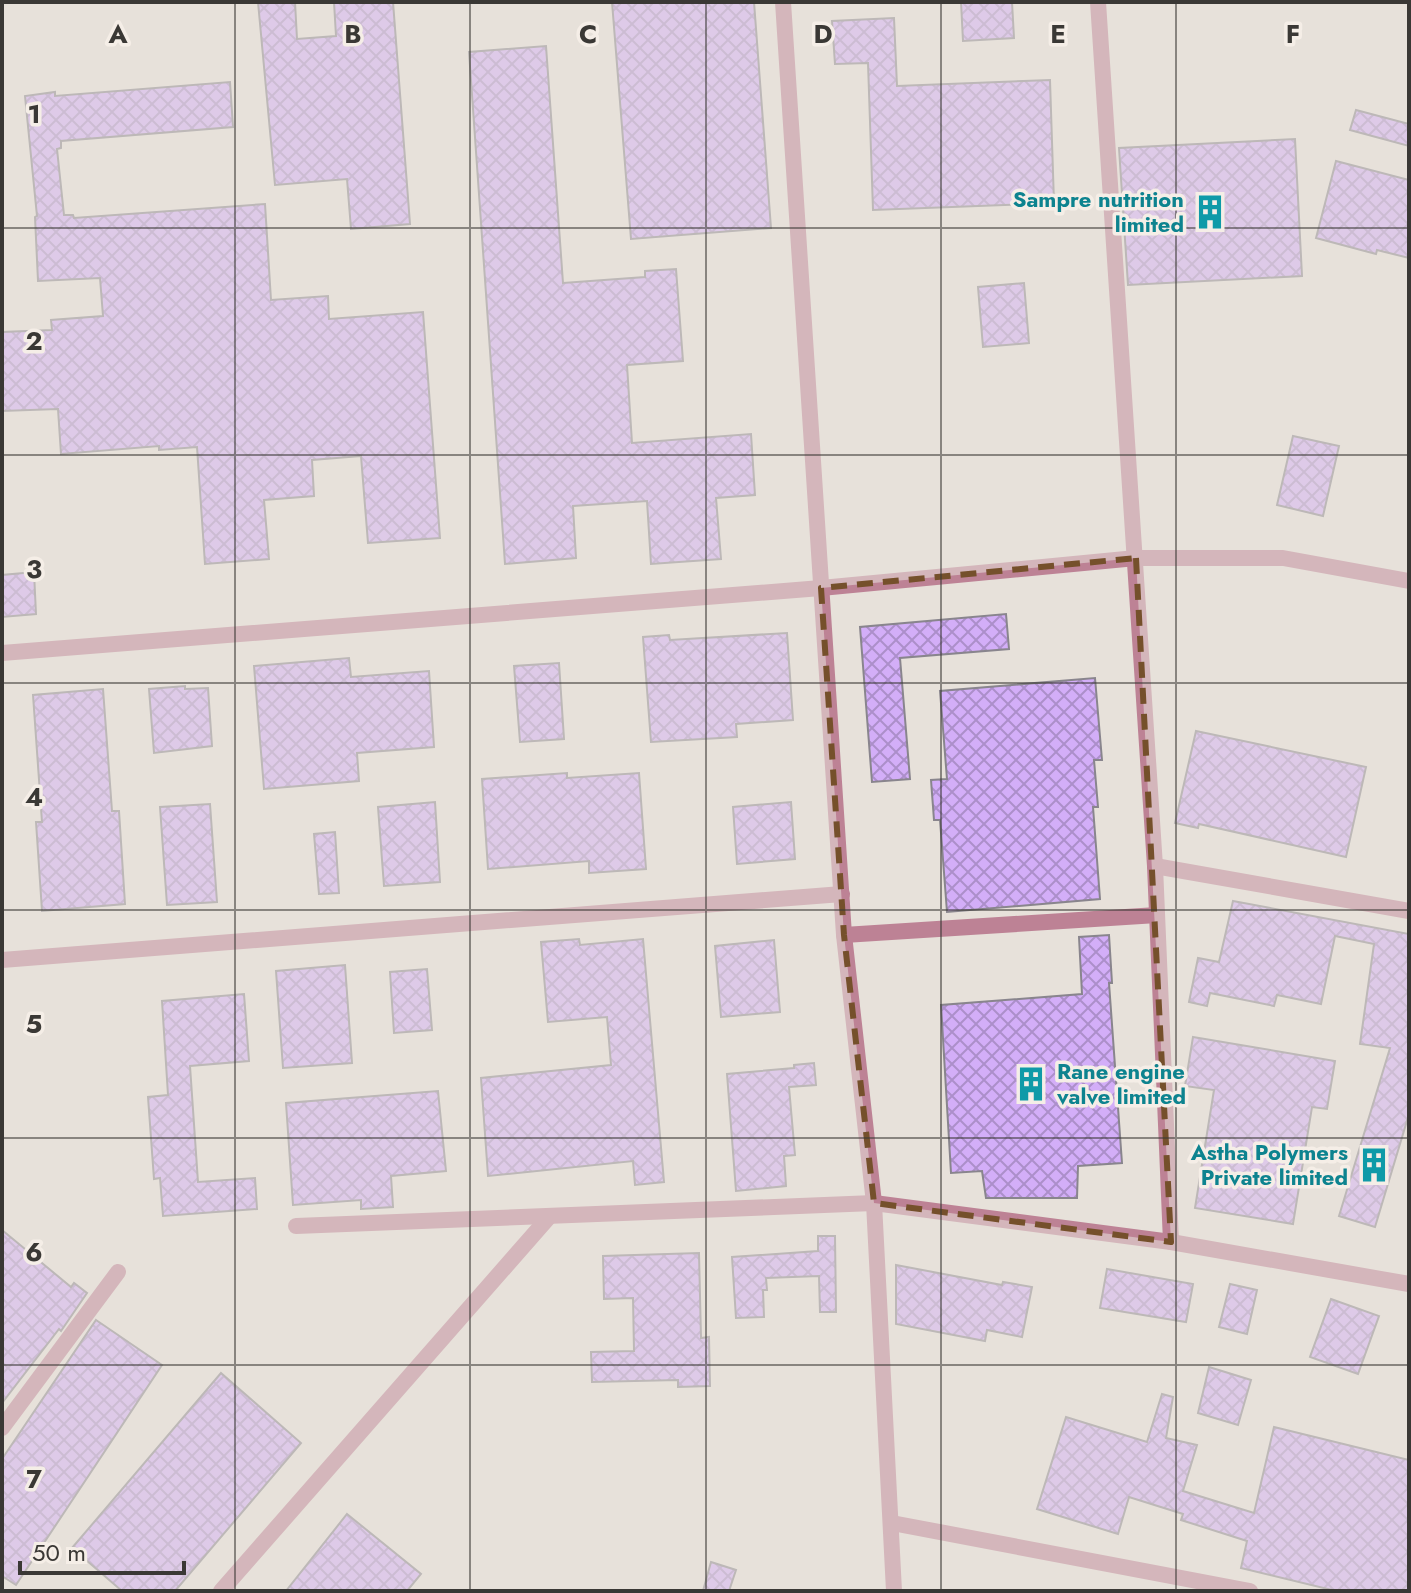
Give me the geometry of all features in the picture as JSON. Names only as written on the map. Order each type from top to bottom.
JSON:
[{"type":"street","points":[[783,2],[844,935],[874,1203],[894,1591]]},
{"type":"street","points":[[1098,2],[1155,866],[1171,1242]]},
{"type":"street","points":[[2,653],[821,588],[1136,558],[1283,558],[1409,581]]},
{"type":"street","points":[[1155,866],[1409,911]]},
{"type":"street","points":[[2,960],[842,894]]},
{"type":"street","points":[[844,935],[1157,915]]},
{"type":"street","points":[[296,1226],[874,1203],[1171,1242],[1409,1284]]},
{"type":"street","points":[[221,1591],[549,1217]]},
{"type":"street","points":[[2,1428],[118,1272]]},
{"type":"street","points":[[892,1523],[1250,1591]]},
{"type":"highlighted area","points":[[1136,558],[1171,1242],[874,1203],[844,935],[821,588]]},
{"type":"building","points":[[258,2],[295,2],[297,39],[336,36],[334,2],[393,2],[410,224],[351,229],[347,179],[275,185]]},
{"type":"building","points":[[612,2],[754,2],[771,228],[631,239]]},
{"type":"building","points":[[961,2],[1012,2],[1014,38],[963,41]]},
{"type":"building","points":[[894,18],[897,86],[1050,80],[1054,203],[873,210],[868,63],[835,64],[832,21]]},
{"type":"building","points":[[546,46],[563,283],[645,277],[645,271],[676,269],[683,361],[627,365],[632,443],[751,434],[755,495],[716,498],[721,559],[651,564],[647,501],[573,506],[576,558],[505,564],[469,52]]},
{"type":"building","points":[[230,82],[233,127],[61,141],[61,148],[57,149],[64,215],[73,215],[74,218],[265,204],[271,300],[328,296],[329,319],[423,312],[440,538],[368,543],[361,456],[312,460],[314,496],[264,500],[269,559],[205,564],[197,447],[159,450],[159,446],[61,454],[58,409],[2,411],[2,332],[52,330],[51,320],[103,316],[100,278],[38,281],[37,216],[25,96]]},
{"type":"building","points":[[1356,110],[1409,124],[1409,146],[1350,130]]},
{"type":"building","name":"Sampre nutrition limited","points":[[1295,139],[1302,276],[1128,285],[1119,148]]},
{"type":"building","points":[[1336,161],[1409,180],[1409,258],[1377,250],[1376,254],[1316,238]]},
{"type":"building","points":[[1024,283],[1029,343],[983,347],[978,287]]},
{"type":"building","points":[[1293,436],[1339,446],[1323,516],[1277,505]]},
{"type":"building","points":[[34,572],[36,614],[2,617],[2,575]]},
{"type":"building","points":[[1006,614],[1009,649],[900,658],[910,779],[872,782],[860,627]]},
{"type":"building","points":[[787,633],[793,720],[736,724],[737,737],[651,742],[643,637],[669,635],[670,640]]},
{"type":"building","points":[[349,658],[351,677],[429,671],[434,747],[357,753],[359,781],[264,789],[254,666]]},
{"type":"building","points":[[559,663],[564,739],[520,742],[514,666]]},
{"type":"building","points":[[1095,678],[1102,760],[1094,760],[1098,807],[1093,807],[1100,899],[947,912],[940,820],[934,820],[931,780],[947,779],[940,691]]},
{"type":"building","points":[[185,686],[185,689],[208,688],[212,746],[154,753],[149,689]]},
{"type":"building","points":[[103,689],[112,811],[119,811],[125,904],[42,911],[36,822],[42,822],[33,695]]},
{"type":"building","points":[[1196,731],[1366,767],[1346,857],[1199,824],[1198,828],[1175,823]]},
{"type":"building","points":[[567,773],[567,778],[639,773],[646,869],[589,873],[589,861],[488,869],[482,779]]},
{"type":"building","points":[[435,802],[440,882],[384,886],[378,807]]},
{"type":"building","points":[[791,802],[795,859],[737,864],[733,807]]},
{"type":"building","points":[[210,804],[217,902],[167,905],[160,807]]},
{"type":"building","points":[[335,832],[339,893],[319,894],[314,834]]},
{"type":"building","points":[[1233,901],[1409,934],[1409,1114],[1375,1227],[1339,1216],[1390,1048],[1360,1044],[1374,944],[1335,936],[1321,1004],[1277,995],[1274,1006],[1210,993],[1207,1006],[1189,1002],[1198,958],[1219,962]]},
{"type":"building","name":"Rane engine valve limited","points":[[1109,935],[1112,983],[1109,983],[1122,1163],[1078,1166],[1077,1198],[986,1198],[982,1171],[951,1173],[941,1005],[1082,994],[1079,937]]},
{"type":"building","points":[[579,939],[580,945],[643,939],[664,1182],[635,1185],[633,1161],[488,1176],[481,1078],[611,1065],[607,1017],[548,1022],[541,942]]},
{"type":"building","points":[[774,940],[780,1012],[721,1017],[715,946]]},
{"type":"building","points":[[345,965],[352,1063],[283,1068],[276,971]]},
{"type":"building","points":[[427,969],[432,1030],[394,1033],[390,972]]},
{"type":"building","points":[[244,994],[249,1061],[190,1066],[198,1182],[255,1178],[257,1209],[163,1216],[160,1178],[154,1179],[148,1097],[168,1095],[162,1001]]},
{"type":"building","points":[[1193,1037],[1335,1061],[1327,1109],[1312,1107],[1293,1224],[1195,1208],[1214,1090],[1185,1086]]},
{"type":"building","points":[[814,1063],[816,1085],[789,1087],[795,1155],[784,1156],[786,1186],[736,1191],[727,1074],[794,1068],[794,1065]]},
{"type":"building","points":[[438,1091],[446,1171],[391,1176],[393,1207],[361,1209],[361,1200],[293,1205],[286,1103]]},
{"type":"building","points":[[2,1230],[71,1287],[74,1283],[87,1293],[61,1331],[59,1329],[2,1403]]},
{"type":"building","points":[[818,1236],[835,1236],[836,1312],[820,1312],[819,1276],[766,1278],[764,1317],[736,1318],[732,1257],[818,1251]]},
{"type":"building","points":[[699,1253],[701,1338],[709,1337],[710,1386],[678,1387],[678,1380],[592,1382],[591,1352],[634,1351],[633,1298],[604,1299],[603,1256]]},
{"type":"building","points":[[896,1265],[1002,1285],[1003,1282],[1032,1287],[1022,1337],[987,1330],[985,1341],[896,1324]]},
{"type":"building","points":[[1107,1269],[1193,1284],[1186,1322],[1100,1308]]},
{"type":"building","points":[[1230,1284],[1257,1290],[1247,1334],[1219,1327]]},
{"type":"building","points":[[1331,1299],[1379,1316],[1358,1374],[1310,1357]]},
{"type":"building","points":[[96,1320],[162,1365],[16,1585],[2,1576],[2,1459]]},
{"type":"building","points":[[1209,1367],[1251,1380],[1238,1425],[1198,1413]]},
{"type":"building","points":[[221,1373],[301,1443],[175,1591],[122,1591],[72,1548]]},
{"type":"building","points":[[1162,1394],[1173,1397],[1166,1438],[1197,1445],[1183,1491],[1254,1513],[1274,1427],[1409,1460],[1409,1591],[1336,1591],[1241,1568],[1247,1541],[1181,1520],[1183,1514],[1129,1497],[1118,1534],[1037,1509],[1066,1417],[1147,1442]]},
{"type":"building","points":[[347,1514],[421,1574],[407,1591],[286,1591]]},
{"type":"building","points":[[711,1562],[736,1570],[729,1591],[703,1591]]},
{"type":"place","name":"Sampre nutrition limited","points":[[1210,212]]},
{"type":"place","name":"Rane engine valve limited","points":[[1031,1084]]},
{"type":"place","name":"Astha Polymers Private limited","points":[[1374,1165]]}]
